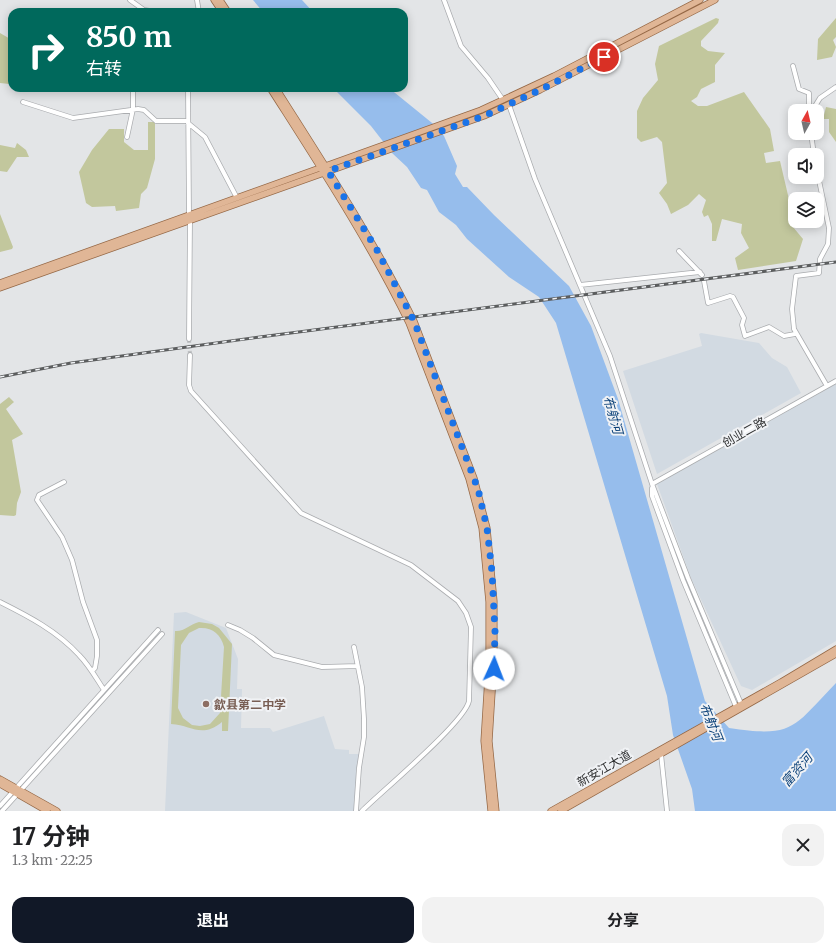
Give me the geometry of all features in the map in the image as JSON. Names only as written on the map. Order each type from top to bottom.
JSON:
[{"type":"main road","points":[[0,283],[377,151],[503,100],[700,0]]},
{"type":"main road","points":[[377,151],[452,128],[509,105],[715,0]]},
{"type":"main road","points":[[273,92],[377,250],[414,321],[481,501],[489,542],[494,587],[494,661],[489,741],[496,811]]},
{"type":"main road","points":[[278,92],[373,253],[410,323],[476,502],[484,543],[489,587],[489,653],[484,741],[491,811]]},
{"type":"main road","points":[[0,288],[189,218],[237,198],[325,170]]},
{"type":"main road","points":[[739,708],[836,649]]},
{"type":"main road","points":[[670,746],[836,654]]},
{"type":"main road","name":"新安江大道","points":[[561,811],[661,754],[670,746]]},
{"type":"main road","name":"新安江大道","points":[[551,811],[670,746]]},
{"type":"main road","points":[[0,779],[47,811]]},
{"type":"main road","points":[[0,784],[57,811]]},
{"type":"street","points":[[130,0],[141,8]]},
{"type":"street","points":[[444,0],[461,46],[488,78],[503,100]]},
{"type":"street","points":[[793,66],[799,88],[809,93],[810,104]]},
{"type":"street","points":[[816,104],[820,98],[836,87]]},
{"type":"street","points":[[127,137],[133,109],[133,92]]},
{"type":"street","points":[[188,92],[189,339]]},
{"type":"street","points":[[23,102],[73,118],[133,109],[144,110],[156,121],[188,122],[205,137],[237,198]]},
{"type":"street","points":[[509,105],[536,179],[616,373],[652,484],[739,708]]},
{"type":"street","points":[[820,184],[829,222],[828,244],[820,259],[819,272],[796,276],[792,309],[795,334],[827,386]]},
{"type":"street","points":[[580,285],[701,273],[679,250]]},
{"type":"street","points":[[704,281],[708,303],[730,296],[734,297],[744,318],[742,324],[745,336],[769,327],[784,336],[795,334]]},
{"type":"street","points":[[190,355],[189,385],[191,392],[302,513],[411,565],[458,601],[468,617],[471,633],[469,701],[465,711],[431,746],[362,811]]},
{"type":"street","name":"创业二路","points":[[652,484],[836,381]]},
{"type":"street","points":[[64,482],[39,495],[37,500],[62,538],[72,560],[83,602],[97,640],[97,656],[95,668],[92,671]]},
{"type":"street","points":[[0,602],[42,625],[74,650],[92,671],[104,690]]},
{"type":"street","points":[[228,625],[253,638],[274,655],[320,667],[358,666]]},
{"type":"street","points":[[0,806],[17,791],[160,632],[104,690],[17,791],[2,811]]},
{"type":"street","points":[[354,647],[362,687],[364,725],[356,811]]},
{"type":"street","points":[[661,754],[667,811]]},
{"type":"shaded area","points":[[701,333],[759,343],[772,358],[787,367],[801,393],[657,474],[623,371],[702,346],[699,334]]},
{"type":"shaded area","points":[[836,384],[836,641],[752,690],[741,686],[691,578],[657,484]]},
{"type":"shaded area","name":"歙县第二中学","points":[[186,612],[226,628],[238,659],[237,689],[242,689],[241,728],[270,728],[273,732],[324,716],[335,749],[349,750],[349,754],[359,754],[354,811],[165,811],[174,613]]},
{"type":"green space","points":[[716,18],[719,19],[718,23],[701,41],[701,46],[708,51],[725,53],[715,65],[715,82],[701,89],[697,97],[691,101],[698,106],[707,106],[744,92],[770,129],[774,151],[764,153],[766,163],[780,161],[788,195],[788,228],[794,228],[803,239],[796,261],[738,270],[735,258],[749,248],[741,233],[742,224],[722,219],[716,241],[712,241],[712,224],[708,215],[704,217],[702,212],[706,200],[699,194],[688,205],[671,214],[667,204],[659,193],[667,183],[662,142],[657,137],[641,142],[637,138],[637,111],[643,98],[658,80],[655,64],[659,46]]},
{"type":"green space","points":[[836,18],[836,37],[833,40],[836,47],[832,57],[817,60],[818,39]]},
{"type":"green space","points":[[0,33],[8,38],[8,84],[0,83]]},
{"type":"green space","points":[[826,107],[836,109],[836,142],[829,132],[829,119],[824,119]]},
{"type":"green space","points":[[148,122],[155,122],[155,159],[147,188],[141,194],[139,208],[116,211],[115,206],[92,207],[86,203],[79,172],[92,150],[109,129],[124,129],[124,142],[134,150],[148,150]]},
{"type":"green space","points":[[17,143],[26,150],[29,157],[17,157],[7,172],[0,171],[0,145],[15,148]]},
{"type":"green space","points":[[0,214],[13,247],[12,249],[0,252]]},
{"type":"green space","points":[[9,397],[14,402],[6,409],[23,434],[12,440],[21,492],[17,503],[16,515],[14,516],[0,515],[0,404]]},
{"type":"green space","points":[[196,623],[212,624],[219,628],[232,644],[228,731],[222,731],[222,722],[208,730],[196,730],[171,724],[175,631],[181,630]],"holes":[[[199,628],[204,628],[215,632],[221,638],[224,647],[220,713],[210,724],[200,726],[192,725],[183,718],[178,708],[181,645],[189,633]]]},
{"type":"water","points":[[253,0],[302,0],[309,8],[260,8]]},
{"type":"water","points":[[337,92],[394,92],[437,127],[444,136],[457,166],[455,174],[463,187],[467,187],[494,215],[569,286],[591,326],[618,399],[705,701],[729,728],[751,731],[781,730],[791,726],[801,719],[836,683],[836,811],[695,811],[692,789],[673,735],[667,696],[556,323],[539,297],[509,277],[467,239],[456,225],[439,212],[427,190],[421,188],[407,167],[392,153],[371,126]]},
{"type":"tunnel","points":[[189,339],[190,355]]},
{"type":"railway","points":[[0,377],[71,363],[260,337],[836,262]]},
{"type":"place","name":"歙县第二中学","points":[[206,704]]},
{"type":"route","points":[[494,669],[495,631],[492,572],[487,528],[478,489],[414,321],[377,250],[328,171],[484,116],[557,82],[604,57]]},
{"type":"water label","name":"布射河","points":[[613,415]]},
{"type":"water label","name":"布射河","points":[[711,722]]},
{"type":"water label","name":"富资河","points":[[797,770]]}]
